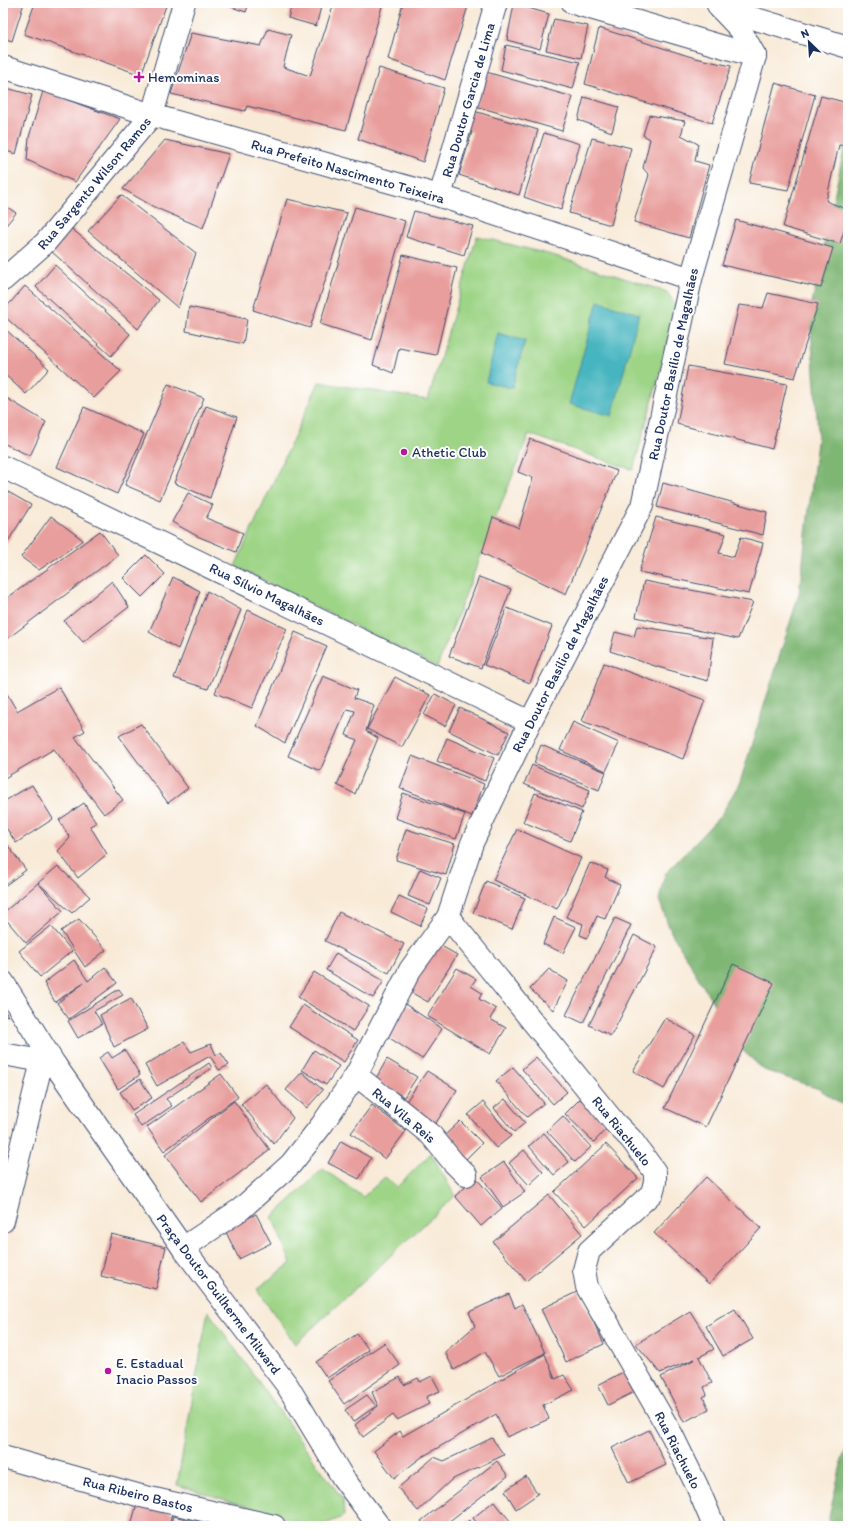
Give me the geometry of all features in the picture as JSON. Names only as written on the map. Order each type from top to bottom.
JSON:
[{"type":"street","name":"Rua Sargento Wilson Ramos","points":[[3,280],[45,243],[152,115],[184,3]]},
{"type":"street","name":"Rua Doutor Garcia de Lima","points":[[440,196],[496,3]]},
{"type":"street","points":[[573,3],[755,56]]},
{"type":"street","points":[[718,6],[740,29],[755,56]]},
{"type":"street","points":[[718,6],[848,47]]},
{"type":"street","name":"Rua Doutor Basílio de Magalhães","points":[[183,1248],[241,1209],[291,1164],[321,1126],[356,1075],[410,970],[448,917],[472,843],[530,722],[642,506],[691,279],[755,56]]},
{"type":"street","name":"Rua Prefeito Nascimento Teixeira","points":[[3,67],[152,115],[440,196],[691,279]]},
{"type":"street","name":"Rua Sílvio Magalhães","points":[[3,467],[530,722]]},
{"type":"street","name":"Rua Riachuelo","points":[[448,917],[614,1122],[631,1139],[655,1172],[655,1182],[652,1193],[588,1251],[584,1270],[587,1287],[672,1435],[697,1486],[714,1526]]},
{"type":"street","name":"Praça Doutor Guilherme Milward","points":[[3,982],[49,1063],[183,1248],[287,1385],[344,1478],[379,1526]]},
{"type":"street","points":[[3,1054],[49,1063],[3,1221]]},
{"type":"street","name":"Rua Vila Reis","points":[[356,1075],[431,1135],[453,1162],[466,1175]]},
{"type":"street","name":"Rua Ribeiro Bastos","points":[[3,1457],[141,1496],[274,1526]]},
{"type":"green space","points":[[848,130],[848,1108],[819,1089],[764,1070],[740,1048],[671,932],[659,900],[665,874],[721,815],[740,782],[799,594],[818,433],[810,313]]},
{"type":"green space","name":"Athetic Club","points":[[477,236],[552,255],[667,292],[678,308],[633,470],[529,434],[437,667],[235,566],[319,382],[428,400]]},
{"type":"green space","points":[[431,1153],[455,1196],[295,1344],[257,1289],[291,1263],[272,1217],[323,1169],[363,1197],[385,1177],[397,1187]]},
{"type":"green space","points":[[208,1311],[343,1500],[344,1516],[321,1526],[311,1526],[177,1485]]},
{"type":"green space","points":[[848,1444],[848,1526],[830,1526],[829,1517],[842,1460]]},
{"type":"water","points":[[598,301],[639,314],[612,416],[569,404]]},
{"type":"water","points":[[498,333],[525,341],[512,388],[486,382]]},
{"type":"building","points":[[3,3],[24,3],[12,41],[3,38]]},
{"type":"building","points":[[35,3],[167,3],[141,75],[24,34]]},
{"type":"building","points":[[220,3],[249,3],[246,12]]},
{"type":"building","points":[[292,3],[322,3],[316,26],[288,18]]},
{"type":"building","points":[[334,3],[383,3],[346,130],[247,106],[245,111],[171,94],[191,33],[261,46],[268,29],[291,35],[283,67],[310,76]]},
{"type":"building","points":[[403,3],[469,3],[445,80],[388,59]]},
{"type":"building","points":[[514,4],[549,14],[540,49],[507,40]]},
{"type":"building","points":[[554,19],[588,26],[581,58],[546,50]]},
{"type":"building","points":[[599,28],[695,58],[731,66],[712,123],[585,84]]},
{"type":"building","points":[[506,45],[580,62],[573,89],[501,70]]},
{"type":"building","points":[[379,68],[444,88],[423,162],[358,139]]},
{"type":"building","points":[[486,72],[573,97],[562,131],[475,106]]},
{"type":"building","points":[[775,83],[815,95],[788,190],[749,183]]},
{"type":"building","points":[[3,87],[32,95],[16,154],[3,150]]},
{"type":"building","points":[[43,91],[120,119],[75,182],[27,160],[29,137]]},
{"type":"building","points":[[821,96],[848,103],[848,146],[839,145],[826,201],[848,210],[848,217],[840,244],[783,227]]},
{"type":"building","points":[[584,97],[619,107],[612,132],[578,120]]},
{"type":"building","points":[[467,109],[538,130],[519,195],[459,175],[472,132],[463,128]]},
{"type":"building","points":[[649,115],[685,121],[681,135],[698,144],[695,161],[709,165],[689,238],[634,222],[649,175],[643,168],[650,139],[643,135]]},
{"type":"building","points":[[544,133],[580,144],[561,210],[524,197]]},
{"type":"building","points":[[592,138],[631,148],[611,225],[569,213]]},
{"type":"building","points":[[165,140],[229,154],[203,228],[154,207],[123,189]]},
{"type":"building","points":[[121,195],[196,253],[178,308],[88,231]]},
{"type":"building","points":[[287,199],[347,213],[310,328],[253,310]]},
{"type":"building","points":[[3,204],[16,213],[3,229]]},
{"type":"building","points":[[355,207],[405,221],[372,340],[320,324]]},
{"type":"building","points":[[414,211],[473,226],[464,255],[406,237]]},
{"type":"building","points":[[736,220],[833,248],[821,288],[722,265]]},
{"type":"building","points":[[72,229],[159,300],[138,329],[51,251]]},
{"type":"building","points":[[403,255],[457,268],[436,355],[399,348],[393,373],[373,365]]},
{"type":"building","points":[[55,265],[130,334],[111,356],[36,287]]},
{"type":"building","points":[[25,286],[121,371],[94,398],[3,315],[3,311]]},
{"type":"building","points":[[768,293],[818,304],[795,378],[725,364],[739,305],[763,308]]},
{"type":"building","points":[[189,307],[247,319],[243,344],[186,331]]},
{"type":"building","points":[[3,327],[49,369],[26,394],[3,373]]},
{"type":"building","points":[[688,366],[787,384],[772,449],[677,424]]},
{"type":"building","points":[[168,384],[204,398],[160,500],[125,485]]},
{"type":"building","points":[[3,396],[46,422],[30,456],[3,443]]},
{"type":"building","points":[[206,406],[237,417],[210,498],[174,483]]},
{"type":"building","points":[[84,407],[144,434],[117,494],[57,467]]},
{"type":"building","points":[[530,439],[617,471],[566,594],[482,553],[493,517],[519,528],[533,478],[518,472]]},
{"type":"building","points":[[663,483],[767,512],[763,535],[657,507]]},
{"type":"building","points":[[3,489],[31,505],[5,546],[3,545]]},
{"type":"building","points":[[188,493],[213,505],[206,518],[243,533],[236,552],[197,536],[172,522]]},
{"type":"building","points":[[51,516],[83,540],[39,570],[21,557]]},
{"type":"building","points":[[656,517],[726,534],[719,553],[734,557],[741,537],[763,543],[749,594],[639,572]]},
{"type":"building","points":[[100,531],[118,555],[3,642],[3,601]]},
{"type":"building","points":[[146,555],[165,574],[142,597],[123,578]]},
{"type":"building","points":[[173,577],[200,591],[178,649],[149,632]]},
{"type":"building","points":[[479,577],[511,589],[481,668],[449,656]]},
{"type":"building","points":[[112,581],[129,607],[83,642],[64,621]]},
{"type":"building","points":[[644,581],[753,602],[738,639],[636,617]]},
{"type":"building","points":[[207,591],[241,610],[208,689],[174,678]]},
{"type":"building","points":[[507,608],[552,626],[530,683],[484,665]]},
{"type":"building","points":[[248,610],[287,629],[252,708],[215,693]]},
{"type":"building","points":[[637,626],[713,638],[708,681],[658,667],[610,651],[615,632],[634,637]]},
{"type":"building","points":[[295,632],[327,646],[285,743],[257,726]]},
{"type":"building","points":[[604,663],[705,700],[683,759],[582,721]]},
{"type":"building","points":[[323,676],[357,690],[354,698],[374,705],[366,731],[378,738],[355,794],[337,785],[357,740],[346,735],[355,711],[347,709],[320,771],[288,756]]},
{"type":"building","points":[[395,677],[430,695],[402,747],[367,729]]},
{"type":"building","points":[[3,687],[17,711],[59,687],[85,731],[75,737],[123,800],[104,814],[54,749],[3,779]]},
{"type":"building","points":[[435,694],[456,705],[445,726],[424,715]]},
{"type":"building","points":[[460,708],[509,732],[498,755],[449,731]]},
{"type":"building","points":[[573,722],[619,743],[606,771],[560,750]]},
{"type":"building","points":[[141,724],[188,788],[168,803],[119,736]]},
{"type":"building","points":[[447,738],[494,758],[485,781],[437,761]]},
{"type":"building","points":[[541,745],[606,772],[599,790],[534,763]]},
{"type":"building","points":[[412,756],[484,784],[472,816],[400,788]]},
{"type":"building","points":[[532,765],[590,790],[582,809],[524,784]]},
{"type":"building","points":[[32,785],[53,819],[16,843],[3,823],[3,802]]},
{"type":"building","points":[[403,793],[465,814],[456,839],[395,818]]},
{"type":"building","points":[[535,793],[582,812],[570,841],[523,822]]},
{"type":"building","points":[[84,803],[96,823],[90,826],[107,854],[78,878],[58,851],[70,838],[59,820]]},
{"type":"building","points":[[406,829],[455,844],[446,875],[396,860]]},
{"type":"building","points":[[517,829],[581,858],[557,909],[493,880]]},
{"type":"building","points":[[3,839],[26,870],[3,887]]},
{"type":"building","points":[[590,863],[608,870],[605,877],[620,885],[605,919],[597,916],[587,938],[580,935],[583,924],[566,917]]},
{"type":"building","points":[[58,866],[90,897],[72,913],[38,883]]},
{"type":"building","points":[[420,869],[441,878],[430,905],[408,896]]},
{"type":"building","points":[[486,881],[525,898],[512,929],[473,913]]},
{"type":"building","points":[[38,883],[63,911],[26,943],[3,916],[3,913]]},
{"type":"building","points":[[399,896],[428,909],[420,926],[391,912]]},
{"type":"building","points":[[339,912],[404,944],[389,973],[325,941]]},
{"type":"building","points":[[554,917],[576,927],[563,953],[543,944]]},
{"type":"building","points":[[615,918],[631,925],[583,1023],[566,1015]]},
{"type":"building","points":[[79,919],[106,950],[85,967],[61,931]]},
{"type":"building","points":[[51,926],[72,951],[40,977],[19,951]]},
{"type":"building","points":[[634,935],[657,947],[611,1036],[589,1025]]},
{"type":"building","points":[[436,943],[457,955],[428,1002],[407,990]]},
{"type":"building","points":[[336,953],[384,981],[373,998],[326,970]]},
{"type":"building","points":[[74,960],[88,981],[105,967],[117,983],[69,1019],[57,1003],[84,983],[55,1002],[44,983]]},
{"type":"building","points":[[733,964],[774,983],[706,1127],[665,1108]]},
{"type":"building","points":[[457,968],[476,979],[471,986],[482,993],[479,999],[496,1009],[490,1019],[506,1028],[490,1054],[427,1016]]},
{"type":"building","points":[[549,969],[568,981],[553,1010],[530,989]]},
{"type":"building","points":[[314,972],[369,1006],[353,1031],[298,997]]},
{"type":"building","points":[[119,989],[123,995],[94,1011],[102,1024],[78,1038],[68,1021]]},
{"type":"building","points":[[131,998],[148,1029],[114,1047],[100,1015]]},
{"type":"building","points":[[405,1004],[442,1029],[422,1059],[385,1035]]},
{"type":"building","points":[[303,1005],[358,1040],[344,1062],[289,1027]]},
{"type":"building","points":[[3,1008],[8,1016],[3,1015]]},
{"type":"building","points":[[665,1018],[695,1035],[664,1089],[633,1071]]},
{"type":"building","points":[[184,1042],[191,1052],[211,1044],[216,1055],[221,1053],[229,1065],[219,1070],[210,1056],[157,1086],[145,1065]]},
{"type":"building","points":[[125,1050],[140,1075],[118,1089],[99,1058],[108,1052],[112,1058]]},
{"type":"building","points":[[314,1050],[339,1066],[326,1085],[302,1070]]},
{"type":"building","points":[[536,1057],[567,1092],[553,1104],[522,1069]]},
{"type":"building","points":[[387,1059],[417,1077],[404,1097],[375,1080]]},
{"type":"building","points":[[209,1063],[212,1068],[166,1099],[172,1106],[141,1127],[133,1115]]},
{"type":"building","points":[[513,1067],[544,1103],[527,1117],[496,1081]]},
{"type":"building","points":[[427,1071],[457,1090],[434,1126],[403,1106]]},
{"type":"building","points":[[302,1072],[323,1090],[307,1108],[286,1090]]},
{"type":"building","points":[[221,1074],[238,1097],[164,1151],[147,1127]]},
{"type":"building","points":[[140,1079],[152,1098],[132,1110],[120,1092]]},
{"type":"building","points":[[266,1084],[293,1118],[274,1144],[241,1104]]},
{"type":"building","points":[[505,1099],[525,1123],[514,1132],[494,1108]]},
{"type":"building","points":[[580,1099],[608,1127],[594,1142],[565,1114]]},
{"type":"building","points":[[234,1101],[270,1150],[201,1202],[165,1155]]},
{"type":"building","points":[[483,1102],[511,1136],[496,1148],[468,1115]]},
{"type":"building","points":[[372,1105],[406,1131],[385,1159],[351,1133]]},
{"type":"building","points":[[563,1116],[591,1147],[575,1162],[547,1131]]},
{"type":"building","points":[[460,1121],[482,1143],[463,1162],[441,1139]]},
{"type":"building","points":[[544,1133],[569,1162],[554,1175],[529,1146]]},
{"type":"building","points":[[341,1141],[371,1158],[359,1179],[328,1163]]},
{"type":"building","points":[[606,1144],[638,1178],[586,1226],[554,1192]]},
{"type":"building","points":[[524,1150],[543,1172],[529,1185],[509,1163]]},
{"type":"building","points":[[504,1162],[525,1192],[503,1207],[482,1177]]},
{"type":"building","points":[[706,1177],[761,1228],[709,1284],[654,1233]]},
{"type":"building","points":[[476,1178],[502,1208],[481,1226],[455,1196]]},
{"type":"building","points":[[549,1195],[582,1234],[526,1281],[493,1242]]},
{"type":"building","points":[[256,1214],[271,1243],[239,1259],[225,1230]]},
{"type":"building","points":[[111,1234],[166,1247],[156,1289],[101,1276]]},
{"type":"building","points":[[579,1291],[604,1344],[566,1362],[541,1309]]},
{"type":"building","points":[[509,1294],[515,1308],[522,1304],[545,1353],[499,1376],[485,1352],[454,1370],[445,1352],[475,1326],[469,1312]]},
{"type":"building","points":[[735,1309],[753,1339],[723,1356],[706,1326]]},
{"type":"building","points":[[690,1311],[714,1349],[699,1357],[712,1383],[704,1387],[707,1395],[703,1397],[709,1409],[684,1422],[661,1377],[695,1359],[660,1373],[636,1344]]},
{"type":"building","points":[[357,1334],[369,1350],[327,1378],[316,1362]]},
{"type":"building","points":[[384,1343],[400,1365],[344,1404],[328,1381]]},
{"type":"building","points":[[545,1354],[555,1379],[564,1375],[574,1390],[543,1405],[549,1419],[507,1437],[496,1414],[422,1457],[394,1478],[374,1451],[400,1431],[403,1436]]},
{"type":"building","points":[[623,1372],[634,1392],[608,1405],[598,1385]]},
{"type":"building","points":[[432,1376],[440,1391],[426,1397],[429,1404],[397,1420],[393,1415],[363,1437],[355,1425],[378,1406],[372,1392],[400,1377],[404,1385],[418,1378],[420,1382]]},
{"type":"building","points":[[367,1395],[376,1406],[353,1422],[345,1410]]},
{"type":"building","points":[[649,1430],[666,1465],[629,1483],[612,1448]]},
{"type":"building","points":[[492,1438],[504,1455],[451,1480],[418,1511],[398,1488],[434,1457],[444,1461]]},
{"type":"building","points":[[497,1461],[508,1476],[443,1526],[425,1526],[421,1521]]},
{"type":"building","points":[[526,1476],[538,1494],[516,1509],[505,1491]]},
{"type":"building","points":[[494,1501],[511,1522],[505,1526],[479,1526],[473,1518]]},
{"type":"building","points":[[137,1503],[172,1513],[169,1526],[131,1526]]},
{"type":"building","points":[[173,1516],[207,1524],[207,1526],[170,1526]]},
{"type":"building","points":[[469,1520],[475,1526],[462,1526]]},
{"type":"place","name":"Hemominas","points":[[139,77]]},
{"type":"place","name":"Athetic Club","points":[[404,452]]},
{"type":"place","name":"E. Estadual Inacio Passos","points":[[108,1371]]}]
